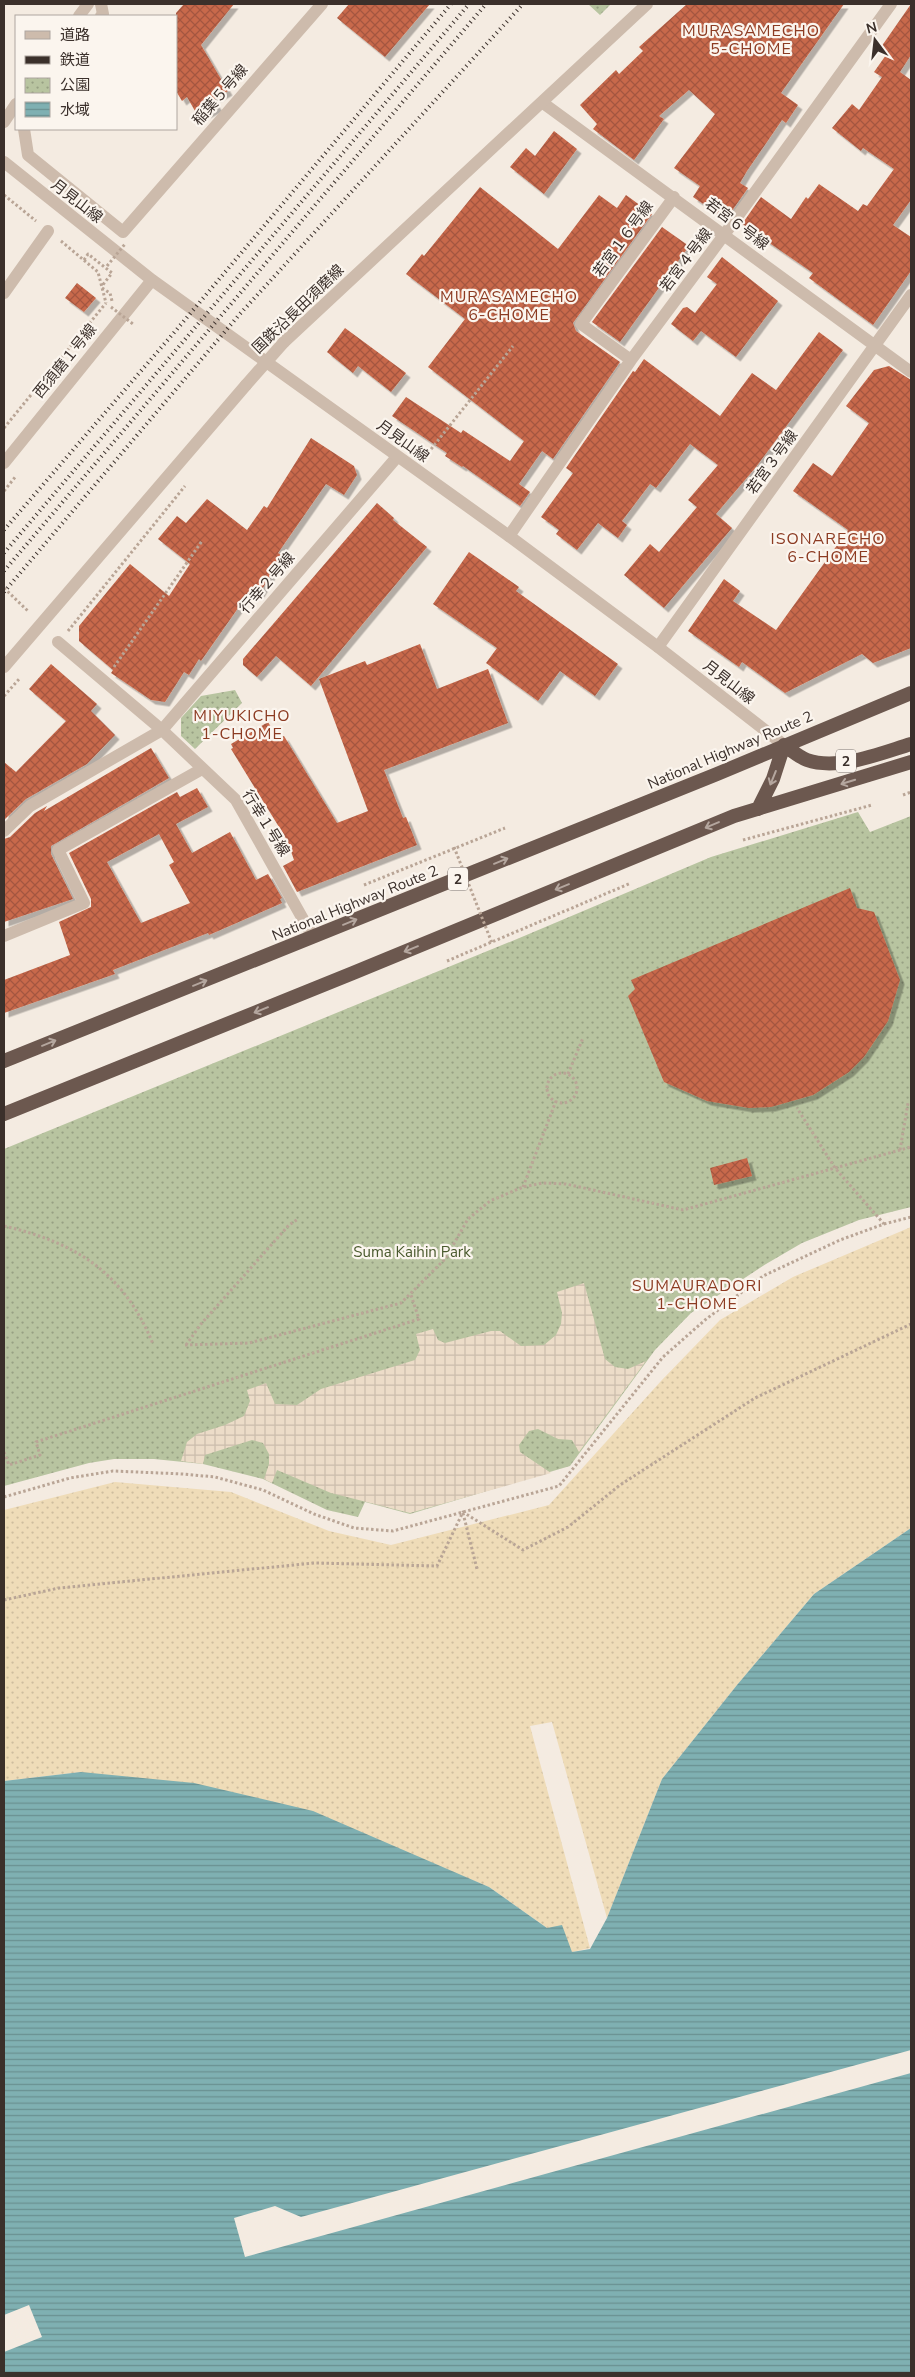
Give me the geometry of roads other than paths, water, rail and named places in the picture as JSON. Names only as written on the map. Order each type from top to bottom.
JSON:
[{"type":"highway","name":"National Highway Route 2","points":[[4,1061],[717,774],[911,693]]},
{"type":"highway","name":"2","points":[[784,745],[806,760],[828,765],[871,756],[911,744]]},
{"type":"highway","points":[[758,809],[773,779],[784,745]]},
{"type":"highway","name":"2","points":[[4,1114],[362,970],[734,816],[911,762]]},
{"type":"street","points":[[80,15],[88,4]]},
{"type":"street","name":"稲葉５号線","points":[[24,130],[28,156],[124,238],[322,4]]},
{"type":"street","name":"国鉄沿長田須磨線","points":[[4,667],[284,342],[647,4]]},
{"type":"street","name":"若宮４号線","points":[[509,536],[631,360],[891,4]]},
{"type":"street","name":"若宮６号線","points":[[543,102],[911,372]]},
{"type":"street","points":[[4,122],[15,106]]},
{"type":"street","name":"月見山線","points":[[4,162],[20,177],[152,280],[509,536],[658,647],[784,745]]},
{"type":"street","name":"若宮１６号線","points":[[631,360],[581,324],[674,197]]},
{"type":"street","points":[[4,293],[48,231]]},
{"type":"street","name":"西須磨１号線","points":[[4,463],[152,280]]},
{"type":"street","name":"若宮３号線","points":[[658,647],[911,295]]},
{"type":"street","name":"行幸２号線","points":[[4,831],[30,806],[162,730],[397,457]]},
{"type":"street","name":"行幸１号線","points":[[63,638],[105,680],[162,730],[236,800],[313,937]]},
{"type":"street","points":[[4,936],[84,902],[58,850],[202,769]]},
{"type":"water","points":[[911,1528],[911,2373],[4,2373],[4,1781],[81,1772],[194,1783],[313,1811],[489,1887],[547,1928],[562,1925],[572,1952],[590,1949],[607,1918],[662,1779],[737,1685],[814,1594]]},
{"type":"railway","points":[[4,530],[178,328],[451,4]]},
{"type":"railway","points":[[4,553],[469,4]]},
{"type":"railway","points":[[4,571],[486,4]]},
{"type":"railway","points":[[4,592],[239,315],[523,4]]},
{"type":"district","name":"MURASAMECHO 5-CHOME","points":[[751,39]]},
{"type":"district","name":"MURASAMECHO 6-CHOME","points":[[509,305]]},
{"type":"district","name":"ISONARECHO 6-CHOME","points":[[828,547]]},
{"type":"district","name":"MIYUKICHO 1-CHOME","points":[[242,724]]},
{"type":"district","name":"SUMAURADORI 1-CHOME","points":[[697,1294]]},
{"type":"park label","name":"Suma Kaihin Park","points":[[412,1252]]}]
